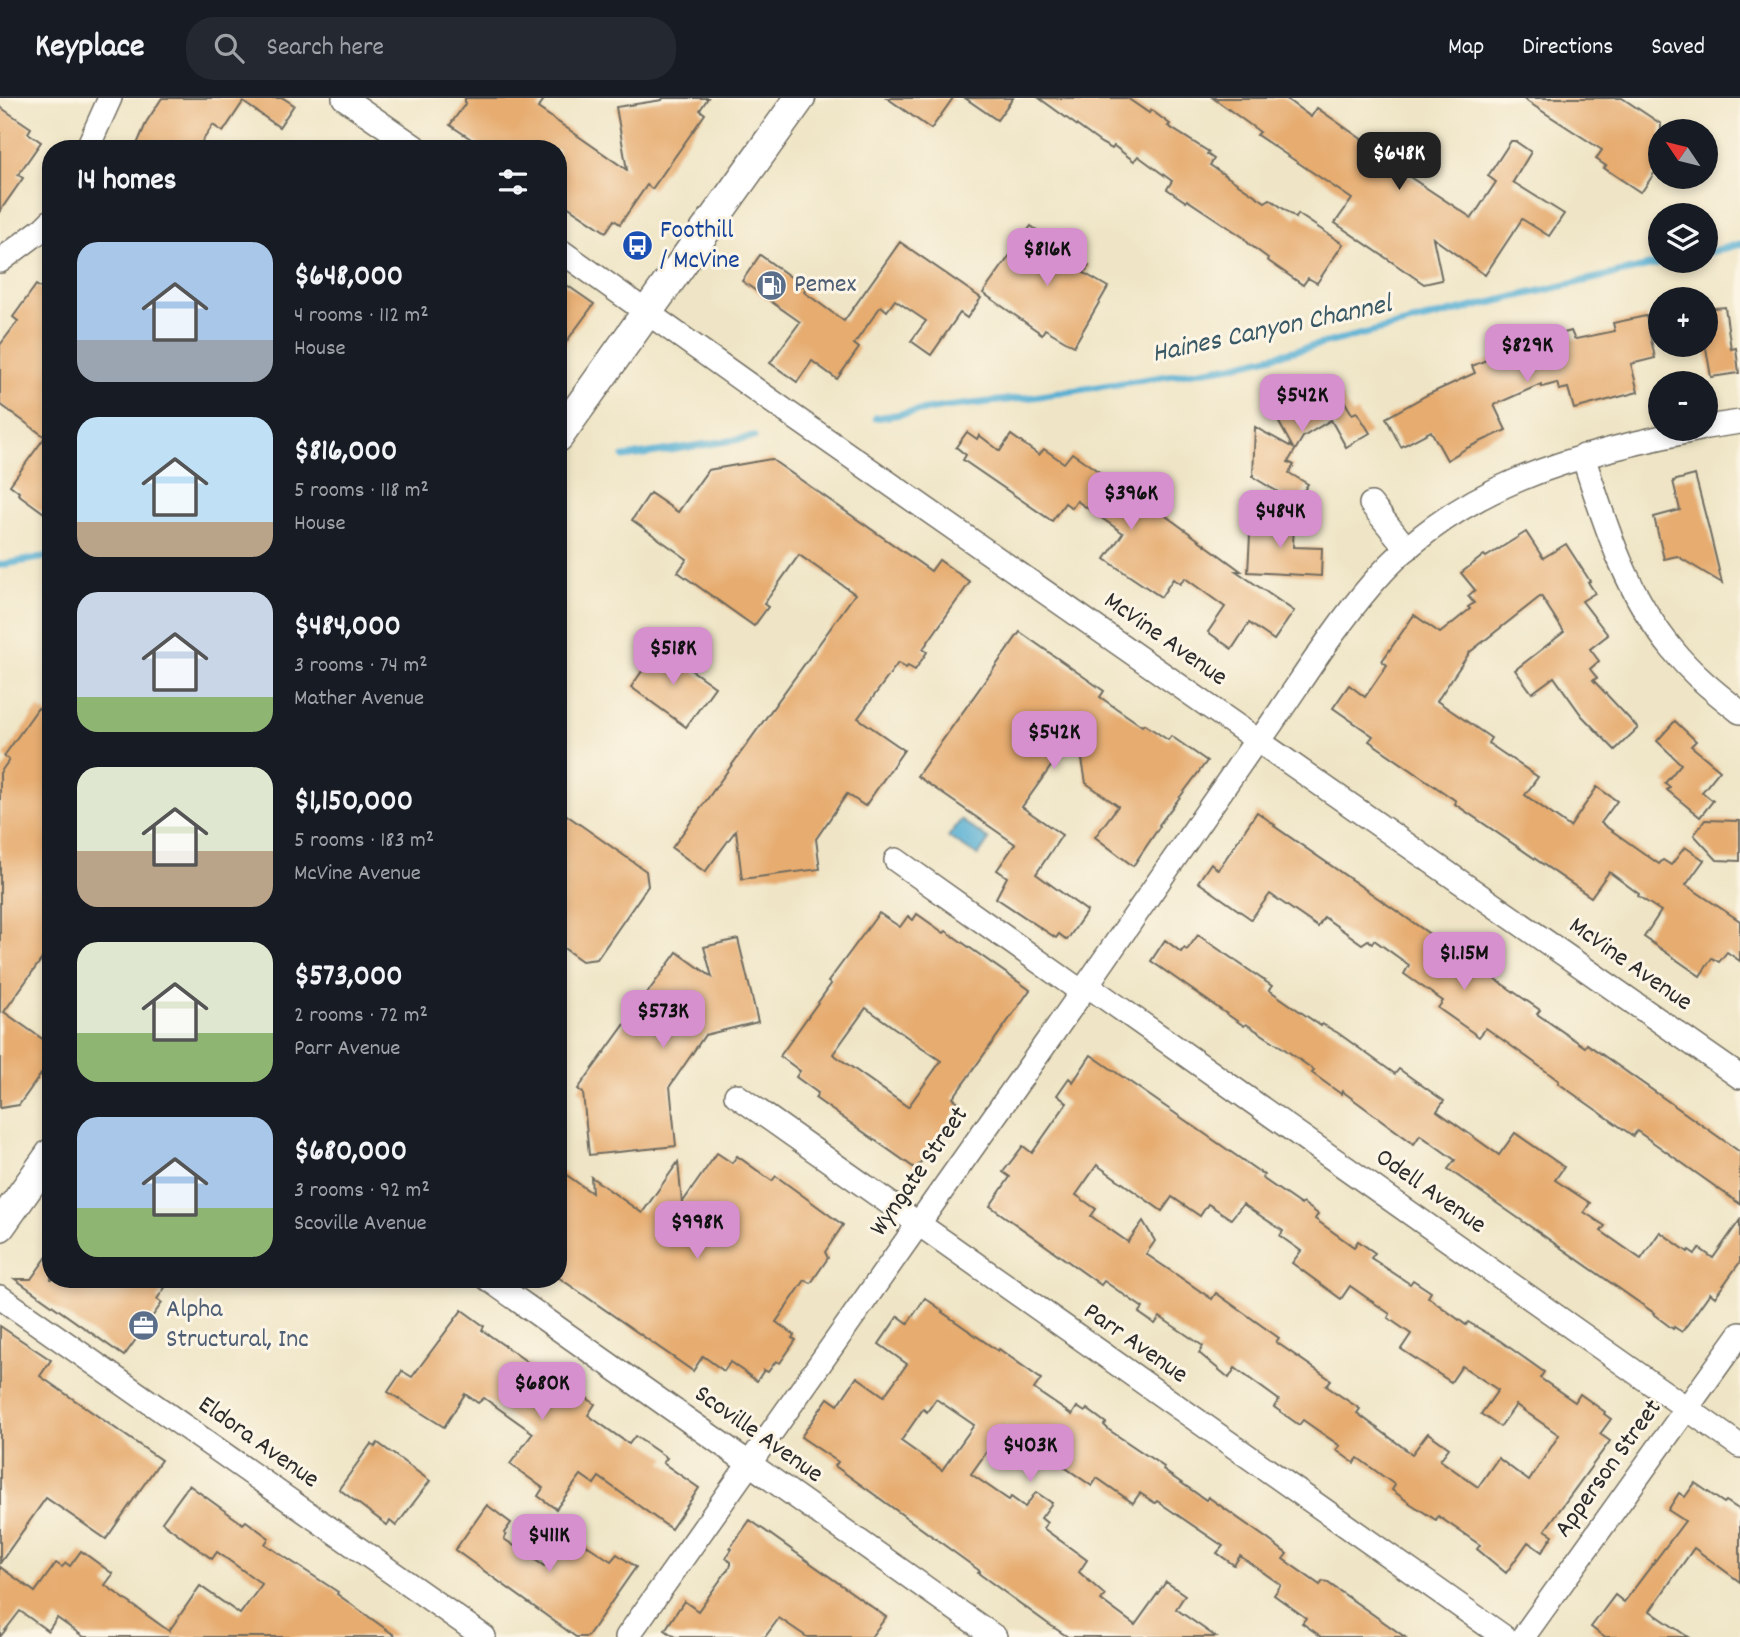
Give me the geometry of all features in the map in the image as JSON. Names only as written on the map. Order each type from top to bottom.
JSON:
[{"type":"main road","points":[[567,424],[800,98]]},
{"type":"main road","points":[[0,1226],[42,1167]]},
{"type":"street","points":[[91,140],[110,98]]},
{"type":"street","points":[[344,98],[401,140]]},
{"type":"street","points":[[0,261],[42,228]]},
{"type":"street","name":"McVine Avenue","points":[[567,255],[1740,1077]]},
{"type":"street","points":[[1718,425],[1740,422]]},
{"type":"street","name":"Wyngate Street","points":[[627,1637],[1259,739],[1372,584],[1407,549],[1494,490],[1522,476],[1583,456],[1648,441]]},
{"type":"street","points":[[1583,456],[1607,531],[1634,591],[1672,649],[1740,712]]},
{"type":"street","points":[[1371,504],[1407,549]]},
{"type":"street","name":"Odell Avenue","points":[[896,860],[1740,1446]]},
{"type":"street","name":"Parr Avenue","points":[[736,1096],[1504,1637]]},
{"type":"street","name":"Scoville Avenue","points":[[501,1288],[995,1637]]},
{"type":"street","name":"Eldora Avenue","points":[[0,1297],[484,1637]]},
{"type":"street","name":"Apperson Street","points":[[1523,1637],[1740,1334]]},
{"type":"water","points":[[961,820],[989,840],[978,856],[948,837]]},
{"type":"building","points":[[162,98],[283,98],[294,105],[279,127],[243,102],[223,132],[213,125],[203,140],[139,140]]},
{"type":"building","points":[[465,98],[545,98],[538,108],[627,170],[616,107],[663,98],[708,98],[700,110],[705,114],[652,189],[647,185],[620,224],[614,220],[606,232],[567,206],[567,140],[472,140],[450,125],[465,104]]},
{"type":"building","points":[[887,98],[953,98],[931,129]]},
{"type":"building","points":[[965,98],[1013,98],[997,120]]},
{"type":"building","points":[[1039,98],[1127,98],[1149,113],[1151,110],[1170,124],[1168,126],[1209,152],[1207,154],[1214,159],[1210,165],[1265,202],[1270,199],[1296,218],[1298,214],[1343,244],[1317,283],[1308,278],[1303,285],[1267,260],[1268,258],[1243,237],[1167,189],[1172,181],[1138,156],[1134,161],[1114,146],[1112,149],[1101,143]]},
{"type":"building","points":[[1213,98],[1285,98],[1311,117],[1317,108],[1380,152],[1378,156],[1472,218],[1496,182],[1488,176],[1511,141],[1515,141],[1531,152],[1513,182],[1564,214],[1549,236],[1522,219],[1485,275],[1433,238],[1442,280],[1424,284],[1335,223],[1352,199],[1257,135],[1260,132]]},
{"type":"building","points":[[1522,98],[1622,98],[1654,119],[1648,119],[1648,182],[1640,192],[1604,168],[1606,166],[1596,159],[1602,150]]},
{"type":"building","points":[[0,107],[31,128],[28,133],[41,142],[18,175],[23,178],[0,211]]},
{"type":"building","points":[[1031,226],[1089,266],[1084,273],[1108,287],[1074,346],[1045,329],[1042,334],[983,293]]},
{"type":"building","points":[[900,242],[981,298],[967,318],[960,313],[931,355],[911,341],[926,321],[895,300],[887,311],[881,306],[854,344],[859,348],[837,379],[812,361],[797,382],[770,363],[800,322],[742,281],[760,255],[806,288],[804,292],[844,321]]},
{"type":"building","points":[[36,285],[42,289],[42,435],[0,404],[0,345],[18,321],[13,317]]},
{"type":"building","points":[[567,285],[594,304],[567,341]]},
{"type":"building","points":[[1725,307],[1731,349],[1736,348],[1739,373],[1718,376],[1718,371],[1710,371],[1708,357],[1718,357],[1718,308]]},
{"type":"building","points":[[1646,316],[1648,357],[1655,358],[1631,364],[1638,392],[1574,409],[1568,388],[1559,390],[1557,383],[1542,387],[1541,384],[1494,405],[1506,430],[1447,460],[1431,431],[1401,447],[1386,418],[1475,373],[1472,366],[1517,347],[1571,331],[1576,339],[1615,331],[1613,323]]},
{"type":"building","points":[[1331,379],[1352,414],[1357,412],[1370,433],[1346,447],[1331,420],[1303,437],[1288,462],[1294,465],[1289,473],[1308,484],[1296,503],[1253,477],[1255,427],[1293,448],[1270,406],[1313,381],[1316,387]]},
{"type":"building","points":[[967,432],[977,439],[979,435],[1000,451],[1011,435],[1039,455],[1044,449],[1064,463],[1072,453],[1121,487],[1125,482],[1152,502],[1151,505],[1241,571],[1236,571],[1294,611],[1274,640],[1249,623],[1232,649],[1208,632],[1225,607],[1185,578],[1180,584],[1173,579],[1161,597],[1128,575],[1105,559],[1123,533],[1077,501],[1072,508],[1065,503],[1052,521],[963,460],[966,455],[956,447]]},
{"type":"building","points":[[42,441],[42,511],[10,485]]},
{"type":"building","points":[[771,459],[931,571],[939,560],[970,582],[923,649],[927,652],[915,670],[898,663],[858,718],[904,750],[865,806],[847,794],[816,839],[820,869],[742,879],[736,830],[705,872],[672,848],[855,594],[799,555],[764,604],[768,607],[754,626],[678,572],[687,559],[632,520],[650,493],[678,512],[708,470]]},
{"type":"building","points":[[1695,475],[1722,583],[1677,556],[1664,559],[1654,517],[1680,510],[1673,481]]},
{"type":"building","points":[[1251,517],[1294,519],[1293,547],[1322,548],[1321,576],[1248,572]]},
{"type":"building","points":[[1526,532],[1543,558],[1566,544],[1590,581],[1588,582],[1595,593],[1582,601],[1608,635],[1590,649],[1599,661],[1590,669],[1597,678],[1593,680],[1638,728],[1615,750],[1582,716],[1554,677],[1532,693],[1515,670],[1564,632],[1541,596],[1470,652],[1437,701],[1491,738],[1488,743],[1538,777],[1525,795],[1570,827],[1597,787],[1617,801],[1601,823],[1659,864],[1663,860],[1671,865],[1685,847],[1704,860],[1686,885],[1740,921],[1740,961],[1727,952],[1719,962],[1712,958],[1700,976],[1644,937],[1661,911],[1609,872],[1591,897],[1455,804],[1456,801],[1369,741],[1373,736],[1333,708],[1349,685],[1365,697],[1387,665],[1382,661],[1414,615],[1440,633],[1470,609],[1468,607],[1474,603],[1468,596],[1475,590],[1461,573],[1484,555],[1486,557]]},
{"type":"building","points":[[1020,632],[1104,691],[1100,697],[1142,726],[1144,724],[1168,740],[1171,736],[1207,761],[1159,825],[1133,866],[1095,837],[1118,806],[1086,783],[1077,730],[1022,807],[1062,835],[1036,874],[1087,911],[1067,940],[1059,934],[1056,938],[996,898],[1007,877],[997,870],[1015,844],[917,776]]},
{"type":"building","points":[[659,647],[715,687],[686,727],[631,687]]},
{"type":"building","points":[[38,708],[42,710],[42,959],[4,1012],[42,1039],[42,1073],[19,1105],[0,1108],[0,773],[9,760],[4,756]]},
{"type":"building","points":[[1675,721],[1696,741],[1691,746],[1720,770],[1702,792],[1713,801],[1700,817],[1667,790],[1670,787],[1665,783],[1681,764],[1657,741]]},
{"type":"building","points":[[1257,812],[1447,946],[1444,950],[1480,974],[1482,970],[1540,1010],[1537,1014],[1585,1047],[1587,1044],[1740,1152],[1740,1204],[1637,1131],[1633,1136],[1486,1028],[1479,1037],[1438,1008],[1443,1001],[1404,974],[1409,965],[1374,940],[1372,943],[1368,940],[1362,944],[1324,917],[1318,927],[1270,894],[1251,919],[1198,882],[1211,863],[1218,870]]},
{"type":"building","points":[[567,815],[646,871],[648,886],[597,959],[582,961],[567,950]]},
{"type":"building","points":[[1705,820],[1740,821],[1740,861],[1717,860],[1694,835]]},
{"type":"building","points":[[879,913],[900,927],[908,916],[913,920],[917,914],[1030,990],[953,1098],[961,1104],[916,1169],[815,1098],[818,1093],[796,1077],[800,1071],[780,1056],[831,984],[828,982]],"holes":[[[866,1008],[941,1061],[908,1107],[833,1054]]]},
{"type":"building","points":[[1198,935],[1272,986],[1269,990],[1321,1026],[1322,1024],[1338,1033],[1395,1074],[1399,1069],[1444,1101],[1437,1111],[1499,1155],[1515,1133],[1564,1167],[1555,1180],[1590,1203],[1584,1212],[1605,1226],[1601,1231],[1641,1259],[1660,1232],[1688,1252],[1689,1250],[1695,1254],[1699,1248],[1713,1258],[1740,1220],[1740,1262],[1715,1297],[1710,1293],[1682,1332],[1674,1327],[1673,1329],[1448,1169],[1455,1160],[1420,1135],[1414,1144],[1342,1091],[1341,1094],[1312,1073],[1314,1070],[1283,1048],[1246,1024],[1244,1026],[1151,961],[1165,940],[1181,952],[1184,948],[1187,950]]},
{"type":"building","points":[[738,939],[758,1022],[705,1035],[670,1086],[676,1146],[589,1155],[583,1093],[578,1089],[677,952],[712,977],[704,947]]},
{"type":"building","points":[[1091,1055],[1264,1175],[1262,1178],[1301,1205],[1303,1203],[1318,1214],[1315,1219],[1354,1247],[1358,1241],[1375,1253],[1371,1258],[1410,1284],[1413,1280],[1431,1292],[1428,1297],[1466,1325],[1468,1322],[1499,1340],[1544,1372],[1540,1378],[1575,1402],[1580,1394],[1605,1412],[1611,1419],[1600,1434],[1610,1441],[1545,1530],[1553,1535],[1542,1552],[1528,1542],[1506,1573],[1477,1549],[1480,1545],[1438,1516],[1436,1520],[1411,1504],[1392,1490],[1395,1485],[1358,1458],[1354,1463],[1336,1450],[1340,1446],[1303,1420],[1299,1425],[1274,1407],[1279,1400],[1235,1368],[1229,1378],[1199,1353],[1203,1346],[1160,1317],[1155,1324],[1139,1313],[1143,1308],[1104,1281],[1101,1285],[990,1206],[1010,1177],[1003,1172],[1023,1146],[1032,1153],[1067,1103],[1057,1095],[1069,1078],[1073,1082]],"holes":[[[1097,1165],[1162,1211],[1172,1197],[1200,1216],[1208,1204],[1231,1219],[1243,1204],[1283,1231],[1280,1236],[1301,1251],[1292,1263],[1341,1299],[1350,1286],[1390,1314],[1388,1318],[1411,1334],[1401,1349],[1451,1382],[1462,1366],[1498,1390],[1481,1414],[1500,1427],[1516,1405],[1559,1435],[1529,1481],[1498,1458],[1478,1487],[1440,1460],[1449,1448],[1428,1433],[1412,1454],[1357,1413],[1360,1409],[1326,1386],[1331,1380],[1276,1342],[1279,1338],[1216,1293],[1212,1299],[1146,1254],[1155,1241],[1143,1221],[1128,1242],[1091,1216],[1096,1209],[1076,1195]]]},
{"type":"building","points":[[717,1153],[732,1163],[737,1156],[772,1181],[776,1176],[843,1225],[825,1252],[828,1258],[811,1283],[805,1280],[776,1322],[794,1335],[792,1338],[796,1340],[780,1363],[776,1361],[768,1372],[764,1370],[757,1381],[730,1362],[724,1371],[703,1356],[693,1371],[567,1283],[567,1175],[592,1193],[591,1177],[642,1213],[678,1162],[682,1203]]},
{"type":"building","points":[[42,1264],[42,1288],[165,1288],[157,1299],[162,1303],[124,1356],[15,1279],[31,1279]]},
{"type":"building","points":[[925,1298],[1041,1379],[1034,1389],[1072,1415],[1077,1407],[1085,1412],[1087,1409],[1106,1423],[1104,1425],[1109,1430],[1164,1467],[1163,1470],[1206,1500],[1208,1497],[1269,1540],[1287,1554],[1283,1559],[1320,1585],[1323,1581],[1328,1583],[1405,1637],[1322,1637],[1302,1623],[1306,1618],[1274,1595],[1281,1585],[1240,1556],[1234,1565],[1217,1553],[1223,1546],[1157,1501],[1155,1503],[1140,1493],[1133,1503],[1097,1478],[1092,1486],[1005,1426],[971,1474],[1009,1500],[1011,1497],[1025,1507],[1036,1492],[1052,1503],[1041,1518],[1047,1523],[1043,1528],[1087,1560],[1079,1572],[1105,1595],[1101,1600],[1135,1625],[1166,1582],[1185,1595],[1176,1609],[1216,1637],[1068,1637],[835,1466],[838,1462],[801,1437],[828,1398],[838,1405],[857,1377],[884,1396],[907,1364],[879,1344],[898,1316],[908,1323]],"holes":[[[936,1399],[974,1425],[942,1470],[901,1441],[923,1409],[927,1412]]]},
{"type":"building","points":[[462,1310],[484,1326],[482,1330],[566,1389],[570,1386],[595,1404],[588,1415],[629,1444],[635,1436],[667,1458],[663,1463],[699,1488],[671,1529],[599,1477],[594,1484],[581,1475],[556,1509],[538,1496],[543,1488],[510,1464],[533,1433],[484,1398],[478,1403],[465,1394],[444,1427],[388,1392],[402,1371],[412,1377]]},
{"type":"building","points":[[0,1326],[51,1360],[40,1376],[161,1460],[106,1539],[46,1498],[0,1563]]},
{"type":"building","points":[[378,1443],[430,1481],[396,1526],[390,1521],[387,1525],[339,1489],[371,1444],[375,1447]]},
{"type":"building","points":[[1695,1483],[1724,1503],[1726,1501],[1740,1510],[1740,1582],[1694,1548],[1650,1611],[1688,1637],[1604,1637],[1591,1627],[1615,1595],[1624,1602],[1685,1521],[1668,1510],[1679,1493],[1685,1497]]},
{"type":"building","points":[[189,1485],[243,1524],[246,1521],[269,1538],[265,1544],[338,1592],[337,1594],[397,1637],[84,1637],[57,1618],[48,1631],[20,1611],[0,1637],[0,1567],[35,1592],[56,1563],[62,1567],[66,1563],[70,1566],[81,1551],[113,1574],[105,1585],[169,1631],[200,1586],[240,1614],[262,1584],[217,1552],[212,1559],[162,1522]]},
{"type":"building","points":[[487,1505],[511,1523],[504,1533],[504,1539],[544,1566],[568,1533],[611,1561],[617,1554],[636,1567],[587,1637],[576,1637],[455,1550]]},
{"type":"building","points":[[750,1520],[886,1617],[871,1637],[807,1637],[779,1618],[765,1637],[675,1637],[665,1630],[684,1601],[698,1611],[731,1565],[726,1558],[732,1549],[730,1548]]},
{"type":"waterway","name":"Haines Canyon Channel","points":[[1718,250],[1740,244]]},
{"type":"waterway","name":"Haines Canyon Channel","points":[[876,418],[1232,366],[1648,266]]},
{"type":"waterway","name":"Haines Canyon Channel","points":[[624,457],[754,437]]},
{"type":"waterway","name":"Haines Canyon Channel","points":[[0,565],[42,558]]},
{"type":"place","name":"Foothill / McVine","points":[[637,246]]},
{"type":"place","name":"Pemex","points":[[771,285]]},
{"type":"place","name":"Alpha Structural, Inc","points":[[143,1325]]}]
